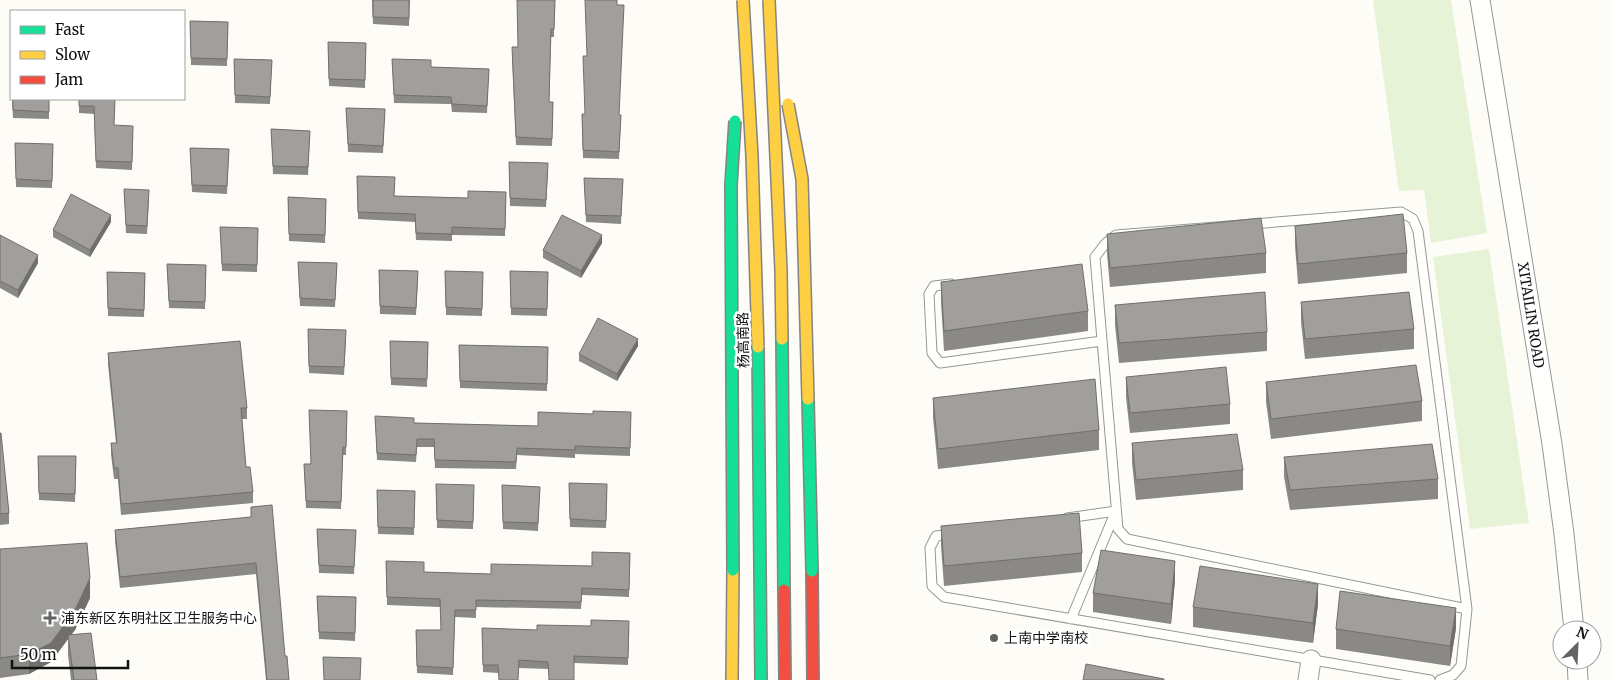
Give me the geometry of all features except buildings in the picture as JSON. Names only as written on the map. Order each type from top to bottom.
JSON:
[{"type":"highway","points":[[769,5],[802,179],[813,680]]},
{"type":"highway","points":[[769,5],[780,270],[786,680]]},
{"type":"highway","points":[[732,680],[731,185],[743,6]]},
{"type":"highway","name":"杨高南路","points":[[743,6],[752,156],[758,348],[761,680]]},
{"type":"street","name":"XITAILIN ROAD","points":[[1480,0],[1552,444],[1573,620]]},
{"type":"street","points":[[1308,680],[1311,660]]},
{"type":"lane","points":[[1440,680],[1453,675],[1460,666],[1467,609],[1418,231],[1413,219],[1401,212],[1116,235],[1105,244],[1091,266],[1102,341],[1118,529],[1126,539],[1467,609]]},
{"type":"lane","points":[[963,282],[934,286],[929,294],[932,353],[940,363],[1102,341]]},
{"type":"lane","points":[[1060,519],[1116,511]]},
{"type":"lane","points":[[1071,619],[1116,511]]},
{"type":"lane","points":[[965,532],[936,536],[930,548],[932,586],[944,597],[1430,680]]},
{"type":"green space","points":[[1373,0],[1451,0],[1487,233],[1431,243],[1424,190],[1399,191]]},
{"type":"green space","points":[[1489,249],[1529,523],[1470,529],[1433,257]]},
{"type":"traffic: slow","points":[[743,0],[752,156],[758,347]]},
{"type":"traffic: slow","points":[[769,0],[781,270],[782,339]]},
{"type":"traffic: slow","points":[[788,104],[802,179],[808,399]]},
{"type":"traffic: slow","points":[[732,680],[733,570]]},
{"type":"traffic: jam","points":[[812,571],[813,680]]},
{"type":"traffic: jam","points":[[784,590],[785,680]]},
{"type":"traffic: fast","points":[[733,570],[731,185],[735,121]]},
{"type":"traffic: fast","points":[[782,339],[784,590]]},
{"type":"traffic: fast","points":[[758,347],[761,680]]},
{"type":"traffic: fast","points":[[808,399],[812,571]]},
{"type":"place","name":"浦东新区东明社区卫生服务中心","points":[[50,618]]},
{"type":"place","name":"上南中学南校","points":[[994,638]]}]
